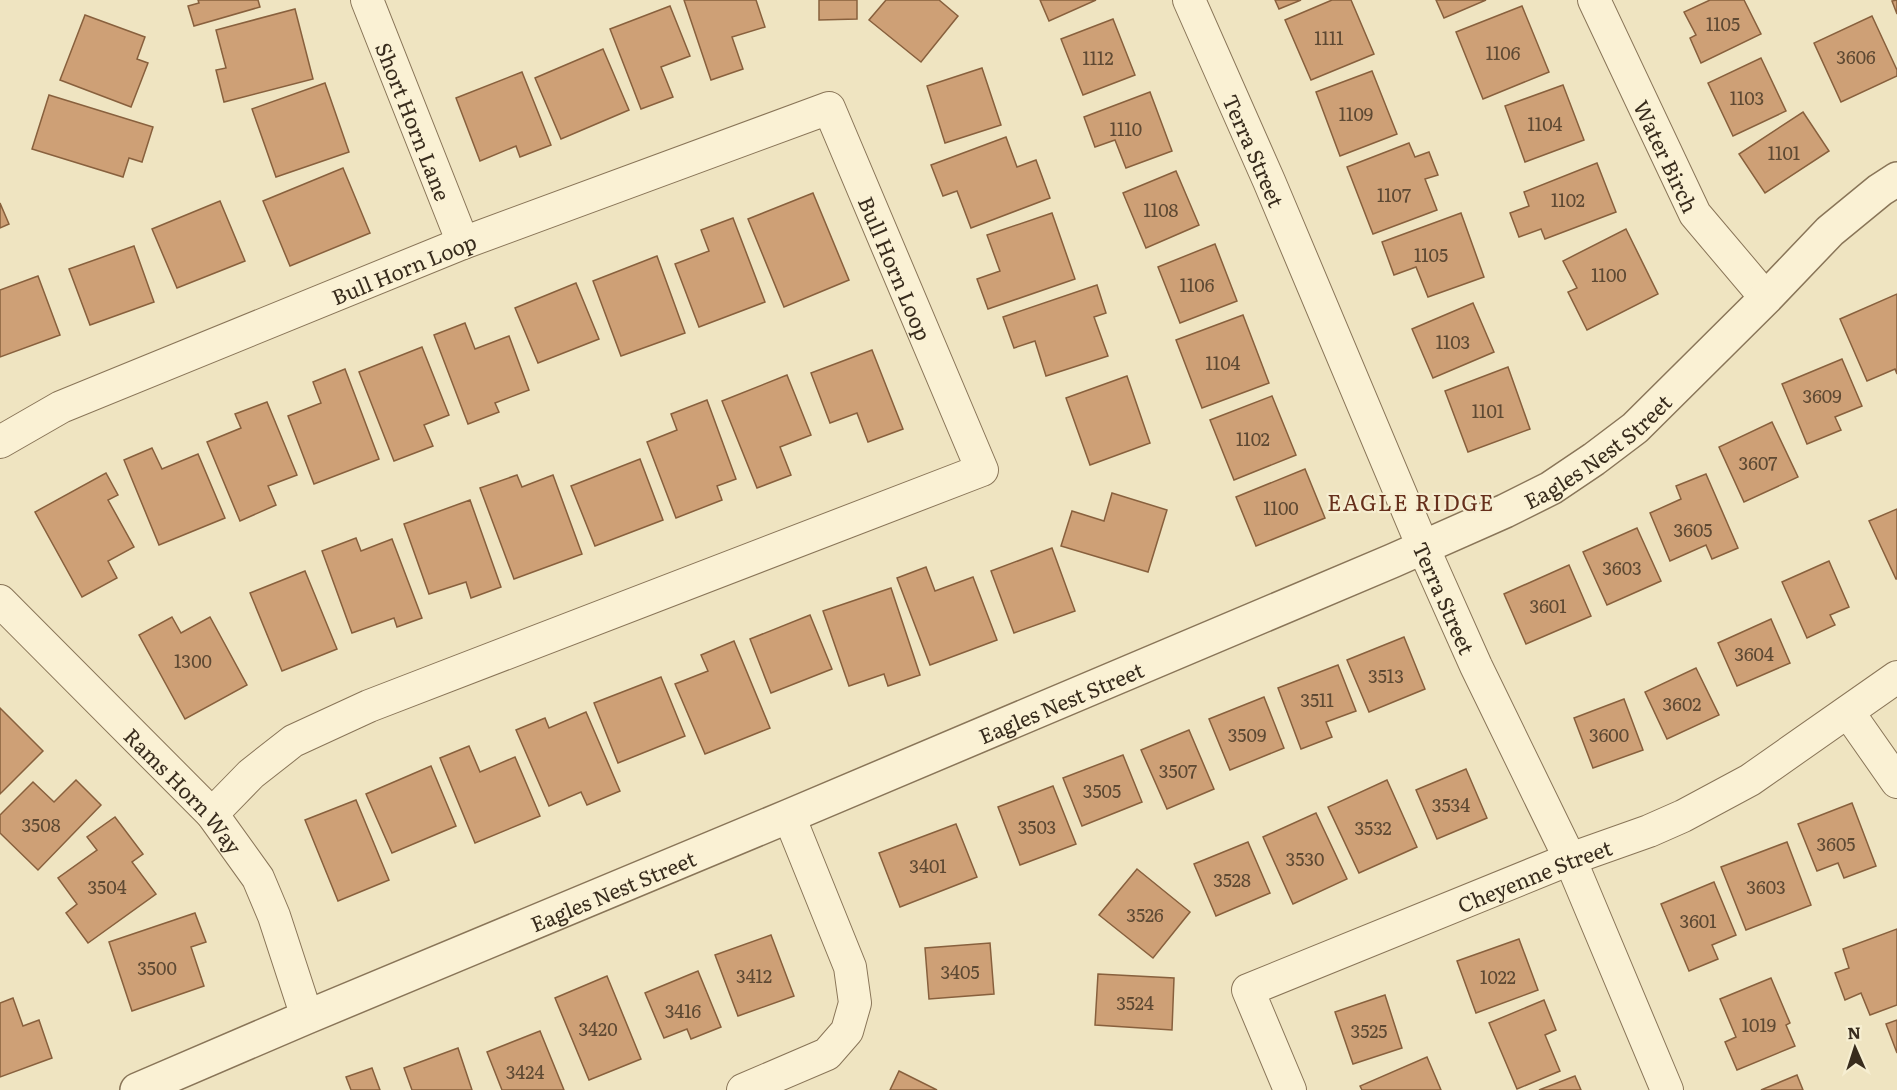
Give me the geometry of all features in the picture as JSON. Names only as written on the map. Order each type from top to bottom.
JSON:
[{"type":"street","name":"Short Horn Lane","points":[[367,0],[463,243]]},
{"type":"street","name":"Terra Street","points":[[1189,0],[1269,181],[1423,547],[1476,666],[1570,859],[1667,1090]]},
{"type":"street","name":"Water Birch","points":[[1594,0],[1695,214],[1766,298]]},
{"type":"street","name":"Bull Horn Loop","points":[[0,442],[61,406],[463,243],[829,108],[982,470],[369,706],[293,741],[251,774],[212,814]]},
{"type":"street","name":"Eagles Nest Street","points":[[137,1090],[1423,547],[1551,488],[1635,428],[1830,231],[1897,179]]},
{"type":"street","name":"Rams Horn Way","points":[[0,601],[212,814],[258,878],[274,916],[307,1017]]},
{"type":"street","name":"Cheyenne Street","points":[[1290,1090],[1248,990],[1570,859],[1649,831],[1683,816],[1750,780],[1897,677]]},
{"type":"street","points":[[1848,712],[1897,782]]},
{"type":"street","points":[[743,1090],[827,1054],[847,1031],[855,1003],[849,967],[789,816]]},
{"type":"building","points":[[198,0],[258,0],[260,7],[194,26],[188,6],[199,3]]},
{"type":"building","points":[[684,0],[756,0],[765,27],[732,37],[743,69],[711,80]]},
{"type":"building","points":[[819,0],[857,0],[857,19],[819,20]]},
{"type":"building","points":[[886,0],[939,0],[958,16],[921,62],[869,20]]},
{"type":"building","points":[[1040,0],[1096,0],[1049,21]]},
{"type":"building","points":[[1275,0],[1301,0],[1279,9]]},
{"type":"building","points":[[1332,0],[1351,0],[1374,54],[1311,80],[1285,20]]},
{"type":"building","points":[[1436,0],[1486,0],[1444,18]]},
{"type":"building","points":[[1710,0],[1744,0],[1761,34],[1701,63],[1690,38],[1696,35],[1684,12]]},
{"type":"building","points":[[1897,0],[1897,14],[1892,1]]},
{"type":"building","points":[[670,6],[690,56],[661,67],[673,97],[641,109],[610,29]]},
{"type":"building","points":[[1522,6],[1549,72],[1483,99],[1456,32]]},
{"type":"building","points":[[295,9],[313,79],[224,102],[216,70],[226,68],[216,30]]},
{"type":"building","points":[[85,15],[145,37],[137,59],[148,63],[131,107],[60,80]]},
{"type":"building","points":[[1872,16],[1897,70],[1897,76],[1841,102],[1814,43]]},
{"type":"building","points":[[1113,19],[1135,75],[1083,95],[1061,39]]},
{"type":"building","points":[[603,49],[629,110],[561,139],[535,78]]},
{"type":"building","points":[[1761,58],[1786,111],[1733,136],[1708,83]]},
{"type":"building","points":[[982,68],[1001,125],[945,143],[927,86]]},
{"type":"building","points":[[1372,71],[1397,134],[1340,156],[1316,92]]},
{"type":"building","points":[[522,72],[551,145],[520,157],[516,146],[480,161],[456,98]]},
{"type":"building","points":[[325,83],[349,152],[276,177],[252,109]]},
{"type":"building","points":[[1563,85],[1584,140],[1525,162],[1505,106]]},
{"type":"building","points":[[1150,92],[1172,151],[1126,168],[1115,140],[1095,147],[1084,117]]},
{"type":"building","points":[[49,95],[153,127],[142,162],[129,158],[123,177],[32,149]]},
{"type":"building","points":[[1803,112],[1829,151],[1765,193],[1739,154]]},
{"type":"building","points":[[1006,137],[1017,167],[1036,160],[1050,198],[971,228],[957,191],[943,196],[931,165]]},
{"type":"building","points":[[1409,143],[1415,157],[1429,152],[1438,175],[1425,179],[1437,210],[1373,234],[1347,167]]},
{"type":"building","points":[[1597,163],[1616,212],[1545,239],[1541,229],[1519,237],[1510,213],[1529,206],[1524,192]]},
{"type":"building","points":[[343,168],[370,233],[290,266],[263,201]]},
{"type":"building","points":[[1176,171],[1199,225],[1146,248],[1123,193]]},
{"type":"building","points":[[813,193],[849,280],[784,307],[748,219]]},
{"type":"building","points":[[220,201],[245,261],[177,288],[152,229]]},
{"type":"building","points":[[0,203],[9,224],[0,228]]},
{"type":"building","points":[[1052,213],[1075,279],[988,309],[977,279],[1000,271],[987,235]]},
{"type":"building","points":[[1461,213],[1484,277],[1428,297],[1416,267],[1394,275],[1382,242]]},
{"type":"building","points":[[733,218],[765,302],[699,327],[675,264],[709,251],[701,230]]},
{"type":"building","points":[[1626,229],[1658,294],[1587,330],[1568,292],[1577,288],[1563,261]]},
{"type":"building","points":[[1215,244],[1237,301],[1180,323],[1158,267]]},
{"type":"building","points":[[134,246],[154,302],[90,325],[69,269]]},
{"type":"building","points":[[657,256],[685,333],[621,356],[593,281]]},
{"type":"building","points":[[38,276],[60,335],[0,357],[0,290]]},
{"type":"building","points":[[576,283],[599,339],[538,363],[515,308]]},
{"type":"building","points":[[1097,285],[1106,313],[1094,317],[1108,356],[1046,376],[1035,341],[1014,348],[1003,317]]},
{"type":"building","points":[[1897,294],[1897,374],[1895,369],[1867,381],[1840,319]]},
{"type":"building","points":[[1473,303],[1494,352],[1433,378],[1412,329]]},
{"type":"building","points":[[1243,315],[1269,383],[1202,408],[1176,340]]},
{"type":"building","points":[[465,323],[475,349],[509,336],[529,390],[495,403],[499,412],[468,424],[434,335]]},
{"type":"building","points":[[422,347],[449,415],[424,425],[433,446],[394,461],[359,372]]},
{"type":"building","points":[[872,350],[903,429],[868,442],[857,413],[830,423],[811,373]]},
{"type":"building","points":[[1842,359],[1862,406],[1835,417],[1841,430],[1807,444],[1782,384]]},
{"type":"building","points":[[1508,367],[1530,429],[1468,452],[1445,391]]},
{"type":"building","points":[[345,369],[379,459],[314,484],[288,416],[321,403],[313,382]]},
{"type":"building","points":[[787,375],[811,435],[780,447],[791,475],[757,488],[722,401]]},
{"type":"building","points":[[1127,376],[1150,443],[1090,465],[1066,398]]},
{"type":"building","points":[[1272,396],[1296,455],[1234,480],[1210,420]]},
{"type":"building","points":[[707,400],[736,479],[717,486],[722,500],[676,518],[647,442],[677,430],[671,414]]},
{"type":"building","points":[[267,402],[297,475],[268,486],[276,505],[240,521],[207,442],[241,428],[235,414]]},
{"type":"building","points":[[1772,422],[1798,477],[1744,502],[1719,447]]},
{"type":"building","points":[[152,448],[162,469],[198,454],[225,518],[159,545],[124,460]]},
{"type":"building","points":[[640,459],[663,520],[595,546],[571,486]]},
{"type":"building","points":[[1305,469],[1325,518],[1256,546],[1236,497]]},
{"type":"building","points":[[106,473],[118,495],[108,500],[134,547],[108,561],[117,578],[82,597],[35,512]]},
{"type":"building","points":[[1706,474],[1738,548],[1712,559],[1706,545],[1670,561],[1650,513],[1681,499],[1676,486]]},
{"type":"building","points":[[517,475],[522,487],[553,475],[582,554],[514,579],[480,488]]},
{"type":"building","points":[[1112,493],[1167,510],[1148,572],[1061,546],[1072,511],[1104,521]]},
{"type":"building","points":[[470,500],[501,587],[471,598],[466,582],[429,594],[404,524]]},
{"type":"building","points":[[1897,509],[1897,579],[1896,579],[1869,521]]},
{"type":"building","points":[[1637,528],[1661,581],[1607,605],[1583,552]]},
{"type":"building","points":[[356,538],[361,551],[392,539],[422,618],[397,627],[394,618],[352,633],[322,551]]},
{"type":"building","points":[[1052,548],[1075,611],[1014,633],[991,571]]},
{"type":"building","points":[[1829,561],[1849,607],[1830,615],[1835,625],[1807,638],[1782,582]]},
{"type":"building","points":[[1569,565],[1591,616],[1526,644],[1504,594]]},
{"type":"building","points":[[926,567],[935,591],[973,577],[997,640],[930,665],[897,578]]},
{"type":"building","points":[[305,571],[337,649],[282,671],[250,593]]},
{"type":"building","points":[[891,588],[920,675],[888,686],[884,674],[849,686],[823,611]]},
{"type":"building","points":[[810,615],[832,669],[771,693],[750,639]]},
{"type":"building","points":[[172,617],[181,633],[210,617],[247,685],[185,719],[139,635]]},
{"type":"building","points":[[1771,619],[1790,663],[1737,686],[1718,643]]},
{"type":"building","points":[[1404,637],[1425,689],[1369,712],[1347,660]]},
{"type":"building","points":[[734,641],[770,728],[705,754],[675,684],[708,671],[701,655]]},
{"type":"building","points":[[1338,665],[1356,711],[1326,722],[1332,737],[1301,749],[1278,688]]},
{"type":"building","points":[[1696,668],[1719,715],[1667,739],[1645,692]]},
{"type":"building","points":[[661,677],[685,736],[618,763],[594,703]]},
{"type":"building","points":[[1264,697],[1284,748],[1230,770],[1209,719]]},
{"type":"building","points":[[1624,699],[1643,750],[1593,768],[1574,718]]},
{"type":"building","points":[[0,708],[43,751],[0,794]]},
{"type":"building","points":[[586,712],[620,791],[587,805],[581,792],[549,806],[516,730],[545,718],[549,728]]},
{"type":"building","points":[[1189,730],[1214,789],[1167,809],[1141,750]]},
{"type":"building","points":[[469,746],[480,772],[515,757],[540,816],[475,843],[440,758]]},
{"type":"building","points":[[1123,755],[1142,802],[1082,826],[1063,778]]},
{"type":"building","points":[[431,766],[456,826],[392,853],[366,794]]},
{"type":"building","points":[[1466,769],[1487,818],[1437,839],[1416,790]]},
{"type":"building","points":[[76,780],[101,805],[38,870],[0,833],[0,815],[33,782],[54,802]]},
{"type":"building","points":[[1387,780],[1417,847],[1359,873],[1328,807]]},
{"type":"building","points":[[1053,786],[1076,844],[1020,865],[998,807]]},
{"type":"building","points":[[356,800],[389,880],[338,901],[305,820]]},
{"type":"building","points":[[1852,803],[1876,866],[1844,878],[1838,863],[1817,871],[1798,824]]},
{"type":"building","points":[[1316,813],[1347,879],[1293,904],[1263,837]]},
{"type":"building","points":[[115,817],[143,854],[132,862],[156,894],[88,943],[66,913],[77,904],[58,878],[97,850],[87,837]]},
{"type":"building","points":[[956,824],[977,877],[900,907],[879,853]]},
{"type":"building","points":[[1248,842],[1270,893],[1216,916],[1194,864]]},
{"type":"building","points":[[1787,842],[1811,905],[1746,930],[1721,867]]},
{"type":"building","points":[[1137,869],[1190,912],[1153,958],[1099,915]]},
{"type":"building","points":[[1714,882],[1736,935],[1712,945],[1718,959],[1689,971],[1661,904]]},
{"type":"building","points":[[195,913],[206,942],[191,947],[204,986],[132,1011],[109,942]]},
{"type":"building","points":[[1897,929],[1897,1005],[1870,1015],[1861,993],[1845,1000],[1835,973],[1849,968],[1843,949]]},
{"type":"building","points":[[771,935],[794,996],[738,1016],[715,955]]},
{"type":"building","points":[[1519,939],[1538,990],[1476,1013],[1457,961]]},
{"type":"building","points":[[990,943],[994,994],[929,999],[925,948]]},
{"type":"building","points":[[698,971],[721,1027],[691,1039],[687,1029],[664,1038],[645,993]]},
{"type":"building","points":[[1098,974],[1174,978],[1172,1030],[1095,1025]]},
{"type":"building","points":[[607,976],[641,1059],[589,1080],[555,998]]},
{"type":"building","points":[[1771,978],[1790,1023],[1786,1025],[1795,1046],[1737,1070],[1725,1042],[1736,1037],[1720,999]]},
{"type":"building","points":[[1385,995],[1402,1048],[1353,1064],[1335,1012]]},
{"type":"building","points":[[13,998],[23,1026],[39,1020],[52,1058],[0,1077],[0,1003]]},
{"type":"building","points":[[1544,1000],[1556,1030],[1545,1035],[1560,1071],[1517,1089],[1489,1023]]},
{"type":"building","points":[[1897,1020],[1897,1053],[1886,1024]]},
{"type":"building","points":[[540,1031],[564,1090],[502,1090],[487,1052]]},
{"type":"building","points":[[458,1048],[472,1090],[412,1090],[404,1068]]},
{"type":"building","points":[[1427,1057],[1441,1090],[1362,1090],[1360,1086]]},
{"type":"building","points":[[372,1068],[380,1090],[351,1090],[346,1077]]},
{"type":"building","points":[[899,1071],[937,1090],[890,1090]]},
{"type":"building","points":[[1797,1075],[1803,1090],[1761,1090]]},
{"type":"building","points":[[1575,1076],[1581,1090],[1539,1090]]},
{"type":"district","name":"EAGLE RIDGE","points":[[1411,501]]}]
